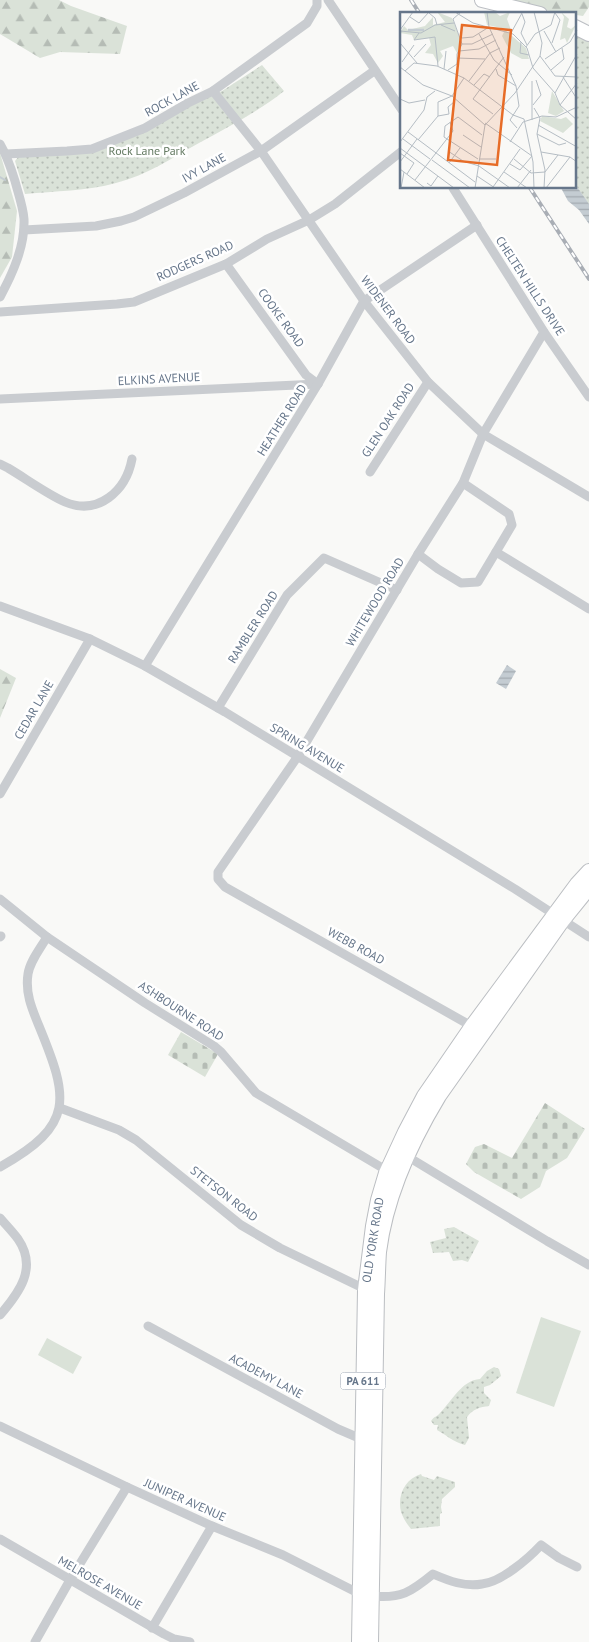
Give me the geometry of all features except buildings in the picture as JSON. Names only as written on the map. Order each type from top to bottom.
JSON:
[{"type":"main road","points":[[482,0],[532,12]]},
{"type":"main road","points":[[576,28],[589,34]]},
{"type":"main road","name":"OLD YORK ROAD","points":[[371,1642],[366,1595],[371,1292],[392,1174],[402,1154],[424,1096],[478,1030],[559,917],[589,871]]},
{"type":"main road","name":"OLD YORK ROAD","points":[[559,917],[589,888]]},
{"type":"main road","name":"OLD YORK ROAD","points":[[359,1642],[366,1595]]},
{"type":"street","name":"ROCK LANE","points":[[6,154],[67,151],[101,146],[145,128],[213,91],[307,23],[317,6],[317,0]]},
{"type":"street","points":[[328,0],[400,107]]},
{"type":"street","name":"IVY LANE","points":[[24,230],[96,226],[121,221],[184,194],[261,151],[374,71]]},
{"type":"street","name":"WIDENER ROAD","points":[[213,91],[261,151],[364,301],[428,382],[483,434],[589,497]]},
{"type":"street","points":[[0,144],[6,154],[22,209],[24,230],[16,262],[0,297]]},
{"type":"street","name":"RODGERS ROAD","points":[[0,312],[134,302],[226,264],[267,239],[309,220],[336,204],[400,153]]},
{"type":"street","name":"CHELTEN HILLS DRIVE","points":[[454,189],[544,332],[589,397]]},
{"type":"street","name":"HEATHER ROAD","points":[[145,666],[318,384],[364,301],[477,225]]},
{"type":"street","name":"COOKE ROAD","points":[[226,264],[306,374],[318,384]]},
{"type":"street","name":"WHITEWOOD ROAD","points":[[218,878],[220,867],[298,756],[418,554],[463,483],[483,434],[544,332]]},
{"type":"street","name":"GLEN OAK ROAD","points":[[370,472],[428,382]]},
{"type":"street","name":"ELKINS AVENUE","points":[[0,399],[318,384]]},
{"type":"street","points":[[0,464],[64,502],[86,505],[98,503],[115,494],[124,481],[132,459]]},
{"type":"street","points":[[418,554],[461,583],[478,582],[512,525],[509,514],[463,483]]},
{"type":"street","points":[[496,552],[589,609]]},
{"type":"street","name":"RAMBLER ROAD","points":[[218,708],[287,596],[324,558],[397,590]]},
{"type":"street","name":"SPRING AVENUE","points":[[0,606],[90,639],[145,666],[298,756],[589,937]]},
{"type":"street","name":"CEDAR LANE","points":[[0,794],[90,639]]},
{"type":"street","name":"WEBB ROAD","points":[[218,878],[225,887],[478,1030]]},
{"type":"street","name":"ASHBOURNE ROAD","points":[[0,898],[47,937],[145,1003],[214,1046],[256,1093],[392,1174]]},
{"type":"street","points":[[0,1167],[38,1142],[53,1125],[60,1108],[56,1070],[30,1005],[28,990],[30,966],[47,937]]},
{"type":"street","name":"STETSON ROAD","points":[[60,1108],[118,1130],[136,1140],[241,1225],[280,1248],[371,1292]]},
{"type":"street","points":[[402,1154],[589,1265]]},
{"type":"street","points":[[0,1218],[18,1240],[24,1253],[27,1268],[17,1296],[0,1315]]},
{"type":"street","name":"ACADEMY LANE","points":[[148,1326],[338,1429],[369,1442]]},
{"type":"street","name":"JUNIPER AVENUE","points":[[0,1426],[127,1487],[212,1526],[283,1555],[366,1595],[389,1598],[404,1594],[417,1587],[433,1574],[453,1582],[484,1584],[527,1559],[541,1545],[559,1558],[577,1567]]},
{"type":"street","points":[[35,1642],[70,1580],[127,1487]]},
{"type":"street","points":[[152,1628],[212,1526]]},
{"type":"street","name":"MELROSE AVENUE","points":[[0,1539],[152,1628],[174,1639],[190,1642]]},
{"type":"green space","points":[[0,0],[59,0],[127,26],[120,54],[60,52],[40,58],[0,34]]},
{"type":"green space","points":[[479,0],[589,0],[589,7],[583,16],[576,15],[576,12],[557,12]]},
{"type":"green space","points":[[576,32],[589,38],[589,204],[576,189]]},
{"type":"green space","name":"Rock Lane Park","points":[[262,65],[284,91],[243,119],[159,166],[128,180],[105,186],[25,194],[15,161],[18,157],[88,152],[222,91]]},
{"type":"green space","points":[[0,153],[17,211],[12,257],[0,278]]},
{"type":"green space","points":[[0,669],[16,678],[0,718]]},
{"type":"green space","points":[[181,1032],[218,1054],[205,1077],[168,1055]]},
{"type":"green space","points":[[545,1103],[585,1129],[567,1158],[546,1171],[540,1187],[521,1199],[474,1172],[466,1164],[475,1147],[484,1144],[512,1158]]},
{"type":"green space","points":[[454,1227],[479,1241],[468,1262],[462,1260],[453,1261],[449,1252],[433,1253],[430,1242],[446,1238],[444,1229]]},
{"type":"green space","points":[[541,1317],[581,1331],[554,1407],[516,1393]]},
{"type":"green space","points":[[47,1338],[82,1357],[73,1374],[38,1355]]},
{"type":"green space","points":[[494,1367],[499,1369],[501,1376],[490,1385],[484,1387],[484,1393],[491,1400],[489,1406],[477,1409],[467,1417],[469,1438],[465,1445],[437,1430],[438,1425],[434,1425],[431,1421],[432,1419],[439,1414],[462,1387],[474,1380],[480,1379],[487,1371]]},
{"type":"green space","points":[[421,1474],[434,1480],[437,1476],[455,1482],[455,1487],[442,1499],[440,1526],[411,1529],[401,1512],[401,1494],[415,1476]]},
{"type":"shaded area","points":[[576,185],[589,204],[589,224],[579,210],[568,201],[562,189],[576,189]]},
{"type":"shaded area","points":[[507,665],[516,671],[506,689],[496,683]]},
{"type":"waterway","points":[[0,177],[5,180]]},
{"type":"railway","points":[[411,0],[419,12]]},
{"type":"railway","points":[[531,189],[589,279]]}]
